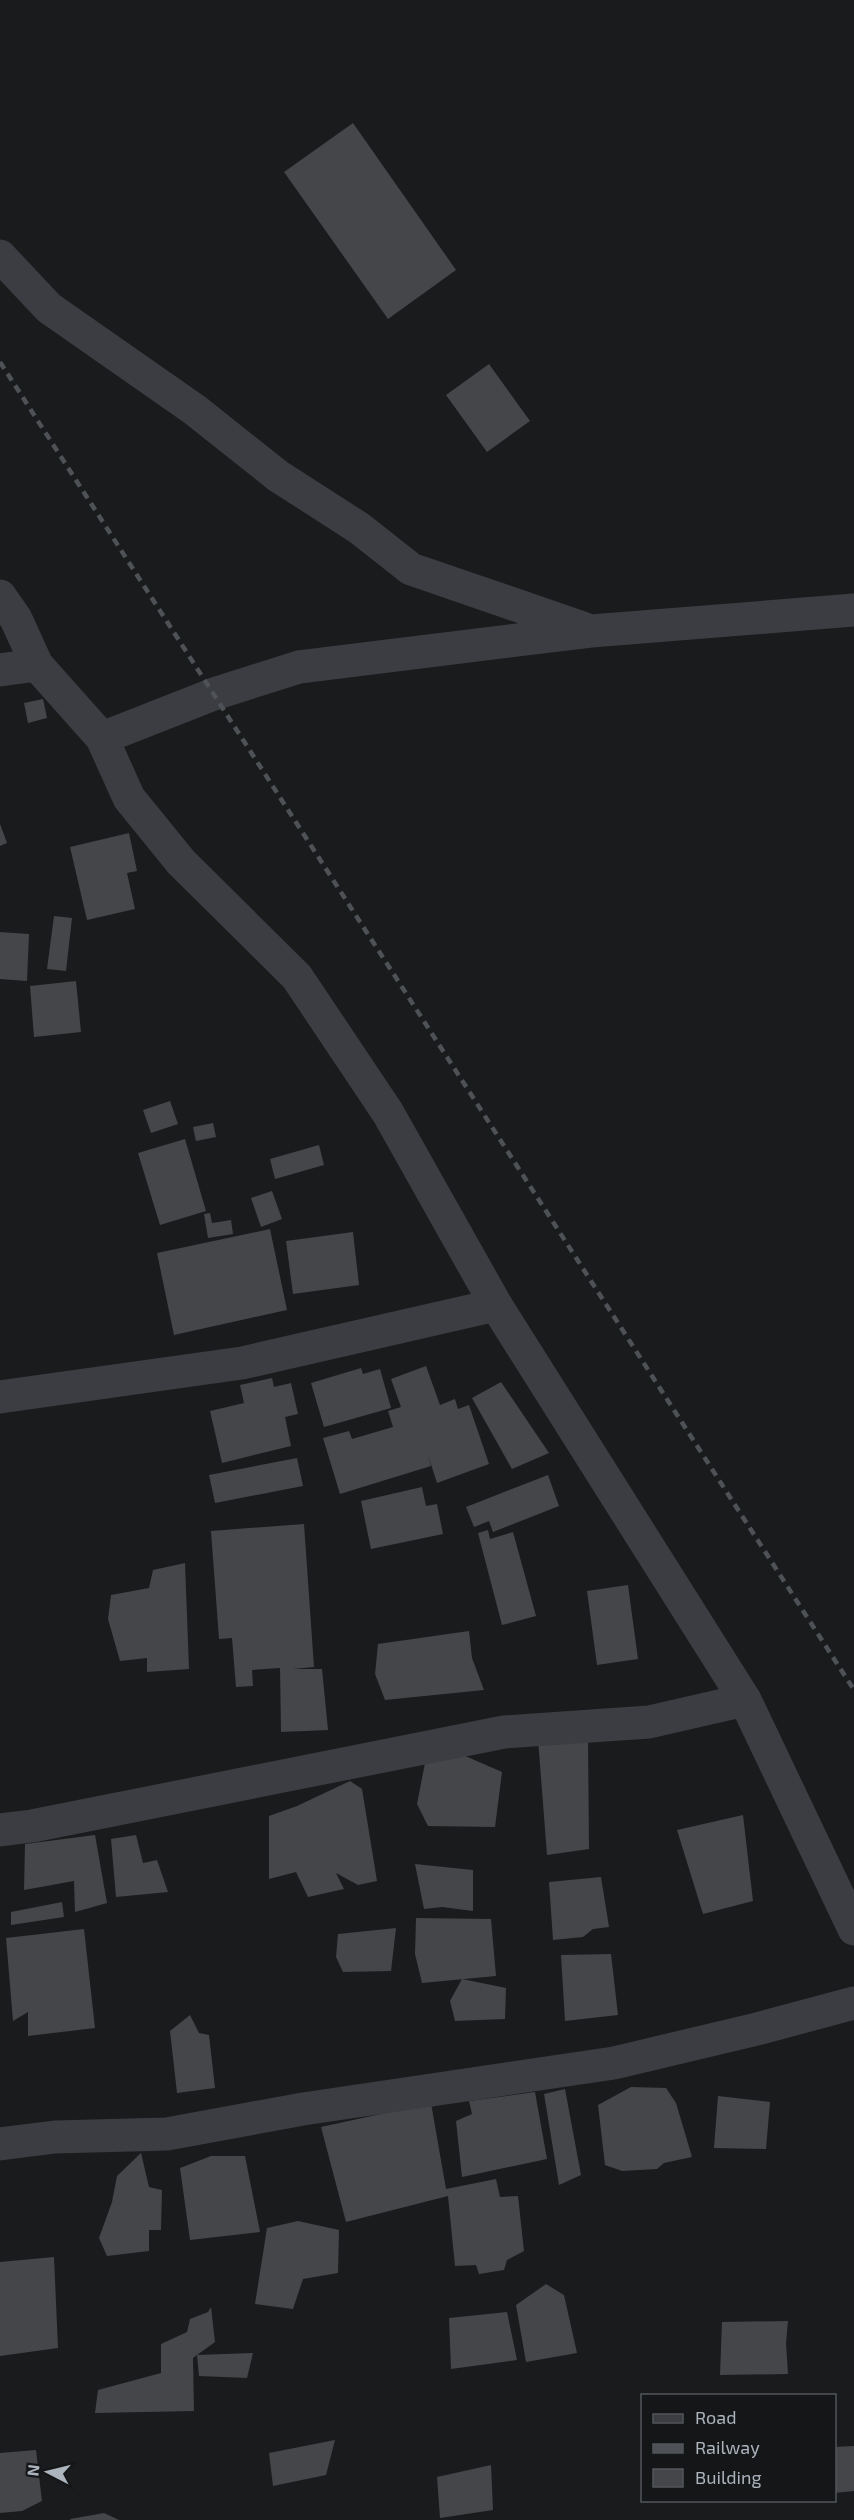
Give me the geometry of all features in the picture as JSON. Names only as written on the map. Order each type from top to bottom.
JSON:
[{"type":"street","points":[[0,256],[49,308],[195,410],[278,476],[359,528],[411,569],[591,631]]},
{"type":"street","points":[[0,596],[16,620],[37,664],[102,738],[129,798],[181,862],[297,976],[388,1113],[496,1305],[745,1700],[854,1929]]},
{"type":"street","points":[[102,738],[214,694],[299,667],[591,631],[854,610]]},
{"type":"street","points":[[0,670],[37,664]]},
{"type":"street","points":[[0,1397],[242,1363],[496,1305]]},
{"type":"street","points":[[0,1830],[32,1826],[504,1732],[649,1722],[745,1700]]},
{"type":"street","points":[[0,2144],[55,2137],[167,2134],[303,2109],[614,2063],[854,2003]]},
{"type":"building","points":[[353,123],[456,270],[388,319],[284,172]]},
{"type":"building","points":[[489,364],[530,421],[487,452],[446,395]]},
{"type":"building","points":[[43,699],[47,718],[28,723],[24,703]]},
{"type":"building","points":[[0,824],[7,843],[0,846]]},
{"type":"building","points":[[129,833],[137,871],[127,873],[135,909],[87,920],[70,847]]},
{"type":"building","points":[[54,916],[72,918],[66,971],[47,969]]},
{"type":"building","points":[[0,932],[29,934],[27,981],[0,979]]},
{"type":"building","points":[[76,981],[81,1032],[34,1037],[30,986]]},
{"type":"building","points":[[170,1101],[178,1124],[151,1133],[143,1110]]},
{"type":"building","points":[[213,1123],[216,1137],[196,1141],[193,1127]]},
{"type":"building","points":[[185,1139],[206,1211],[160,1225],[138,1153]]},
{"type":"building","points":[[319,1145],[324,1165],[275,1179],[270,1159]]},
{"type":"building","points":[[272,1191],[282,1219],[261,1227],[251,1198]]},
{"type":"building","points":[[210,1213],[212,1223],[231,1220],[233,1234],[208,1238],[204,1214]]},
{"type":"building","points":[[270,1229],[287,1310],[174,1335],[157,1253]]},
{"type":"building","points":[[353,1232],[359,1285],[293,1294],[286,1241]]},
{"type":"building","points":[[426,1366],[440,1405],[455,1399],[458,1409],[469,1405],[489,1464],[437,1483],[428,1455],[431,1466],[340,1494],[323,1438],[349,1431],[352,1439],[393,1427],[388,1411],[401,1407],[391,1379]]},
{"type":"building","points":[[361,1368],[363,1374],[380,1369],[391,1408],[324,1427],[311,1383]]},
{"type":"building","points":[[272,1378],[274,1387],[291,1383],[298,1414],[285,1417],[291,1446],[222,1463],[210,1411],[244,1403],[240,1385]]},
{"type":"building","points":[[501,1382],[549,1453],[512,1469],[472,1398]]},
{"type":"building","points":[[297,1458],[303,1486],[215,1503],[209,1475]]},
{"type":"building","points":[[548,1475],[559,1506],[493,1532],[489,1521],[474,1527],[466,1507]]},
{"type":"building","points":[[422,1487],[426,1506],[437,1504],[443,1534],[371,1549],[361,1501]]},
{"type":"building","points":[[304,1524],[314,1667],[293,1669],[322,1669],[328,1730],[281,1732],[280,1668],[252,1670],[253,1686],[236,1687],[232,1638],[219,1639],[211,1531]]},
{"type":"building","points":[[488,1530],[490,1539],[513,1532],[536,1616],[502,1625],[478,1533]]},
{"type":"building","points":[[185,1563],[189,1669],[147,1672],[147,1658],[120,1661],[108,1619],[111,1595],[149,1588],[153,1570]]},
{"type":"building","points":[[628,1585],[638,1659],[597,1665],[587,1591]]},
{"type":"building","points":[[469,1631],[472,1658],[484,1690],[385,1700],[375,1674],[378,1644]]},
{"type":"building","points":[[588,1736],[589,1849],[547,1855],[538,1739]]},
{"type":"building","points":[[463,1755],[502,1772],[495,1827],[428,1826],[417,1804],[425,1763]]},
{"type":"building","points":[[350,1781],[362,1789],[377,1881],[358,1885],[336,1873],[344,1889],[308,1897],[296,1872],[269,1879],[269,1816],[297,1806]]},
{"type":"building","points":[[743,1815],[753,1901],[703,1914],[677,1830]]},
{"type":"building","points":[[95,1835],[107,1903],[75,1912],[74,1881],[24,1890],[25,1844]]},
{"type":"building","points":[[136,1835],[143,1863],[157,1860],[168,1892],[116,1897],[111,1839]]},
{"type":"building","points":[[415,1864],[473,1870],[473,1911],[442,1907],[424,1909]]},
{"type":"building","points":[[601,1877],[609,1927],[593,1929],[583,1937],[553,1940],[549,1882]]},
{"type":"building","points":[[62,1902],[64,1917],[11,1925],[11,1912]]},
{"type":"building","points":[[416,1918],[491,1919],[496,1976],[422,1983],[415,1954]]},
{"type":"building","points":[[396,1928],[391,1971],[343,1972],[336,1957],[338,1934]]},
{"type":"building","points":[[84,1929],[95,2028],[28,2036],[28,2012],[13,2021],[6,1938]]},
{"type":"building","points":[[611,1954],[618,2015],[565,2021],[561,1955]]},
{"type":"building","points":[[462,1979],[506,1988],[505,2019],[455,2021],[450,2001]]},
{"type":"building","points":[[190,2015],[199,2033],[209,2035],[215,2088],[177,2093],[170,2031]]},
{"type":"building","points":[[631,2087],[666,2088],[676,2103],[692,2157],[664,2163],[657,2169],[622,2171],[605,2165],[598,2105]]},
{"type":"building","points":[[565,2089],[581,2175],[559,2185],[544,2094]]},
{"type":"building","points":[[535,2092],[547,2159],[462,2177],[456,2121],[472,2114],[469,2101]]},
{"type":"building","points":[[718,2096],[770,2102],[766,2149],[714,2148]]},
{"type":"building","points":[[431,2103],[446,2189],[496,2179],[500,2197],[518,2196],[524,2251],[507,2260],[504,2270],[479,2274],[476,2265],[455,2266],[448,2196],[346,2222],[321,2127]]},
{"type":"building","points":[[141,2153],[149,2187],[162,2190],[161,2230],[149,2230],[149,2251],[107,2256],[99,2238],[112,2202],[117,2176]]},
{"type":"building","points":[[211,2156],[245,2156],[260,2232],[190,2240],[180,2168]]},
{"type":"building","points":[[298,2221],[339,2230],[338,2273],[303,2279],[293,2309],[255,2304],[267,2228]]},
{"type":"building","points":[[54,2257],[58,2348],[0,2356],[0,2262]]},
{"type":"building","points":[[546,2284],[564,2295],[577,2353],[526,2362],[516,2305]]},
{"type":"building","points":[[211,2307],[215,2342],[193,2358],[194,2411],[95,2413],[98,2390],[161,2373],[161,2344],[187,2332],[190,2319],[208,2312]]},
{"type":"building","points":[[507,2312],[517,2360],[451,2369],[449,2318]]},
{"type":"building","points":[[788,2321],[786,2343],[788,2374],[720,2375],[722,2322]]},
{"type":"building","points":[[253,2353],[247,2378],[199,2376],[197,2355]]},
{"type":"building","points":[[335,2440],[326,2475],[273,2486],[269,2453]]},
{"type":"building","points":[[854,2446],[854,2491],[836,2493],[836,2447]]},
{"type":"building","points":[[36,2450],[42,2501],[22,2511],[0,2513],[0,2453]]},
{"type":"building","points":[[491,2465],[493,2510],[440,2518],[437,2477]]},
{"type":"building","points":[[104,2513],[119,2520],[70,2519]]},
{"type":"railway","points":[[0,362],[854,1690]]}]
